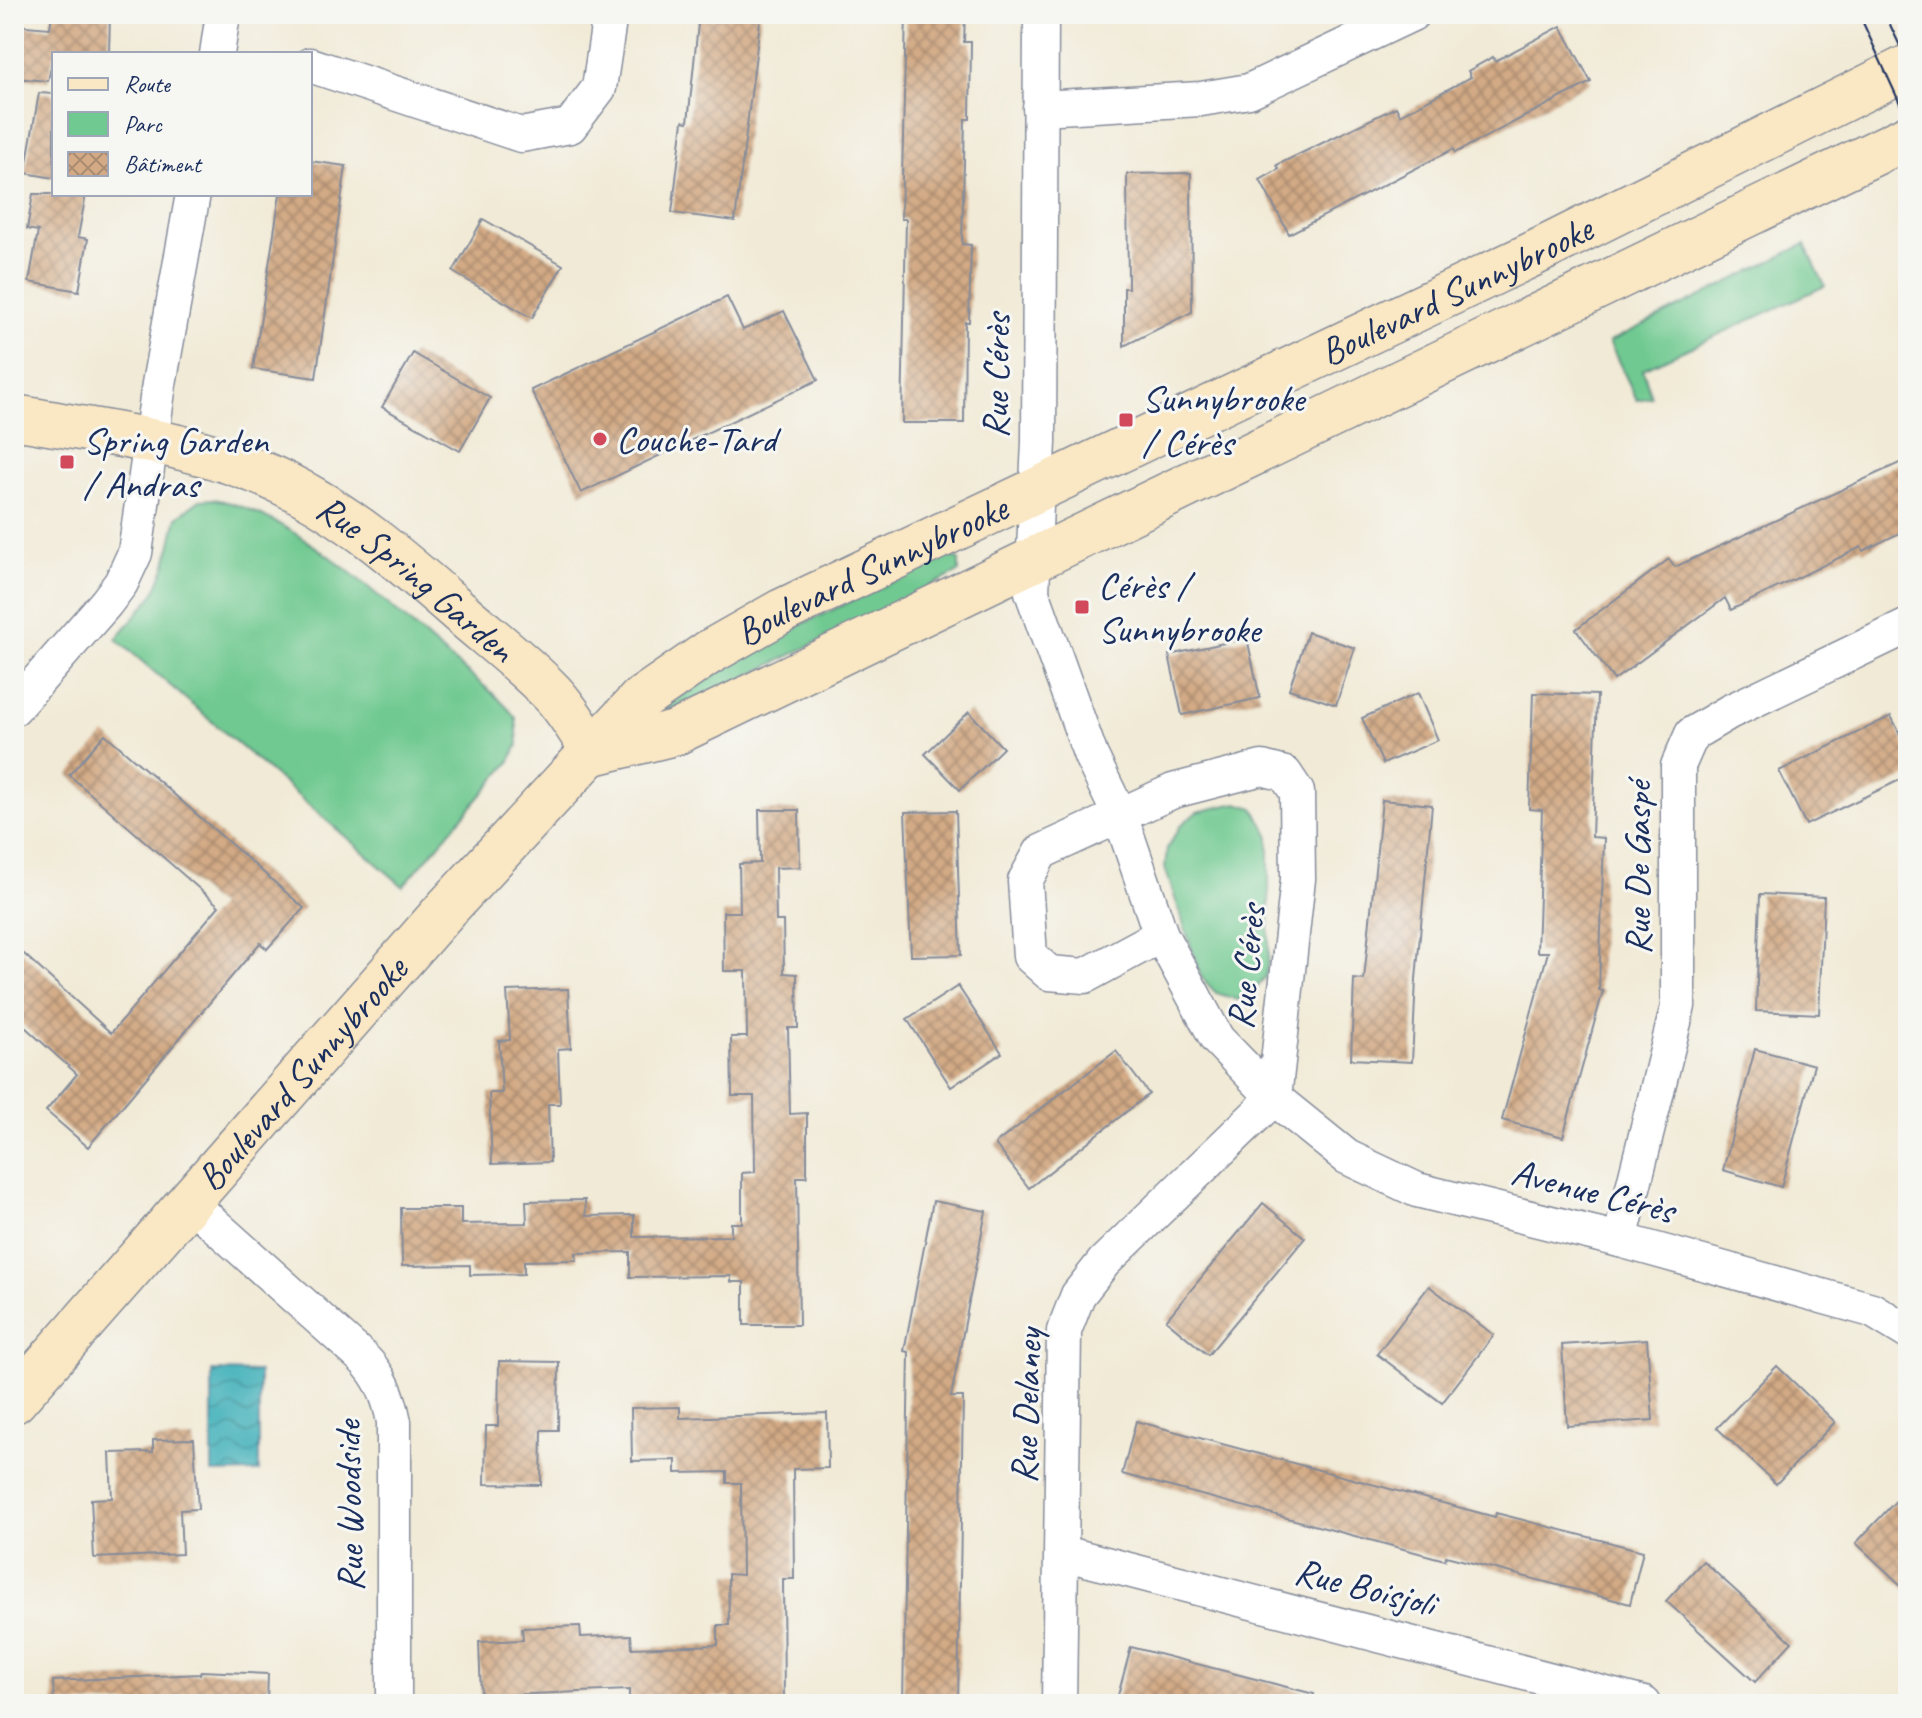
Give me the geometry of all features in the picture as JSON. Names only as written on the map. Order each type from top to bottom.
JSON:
[{"type":"street","points":[[217,52],[223,14]]},
{"type":"street","points":[[312,66],[521,135],[558,129],[570,126],[599,88],[610,14]]},
{"type":"street","name":"Rue Cérès","points":[[1041,14],[1039,442],[1032,561],[1036,604],[1091,756],[1121,818],[1161,935],[1217,1039],[1274,1098]]},
{"type":"street","points":[[1040,108],[1201,99],[1249,91],[1412,14]]},
{"type":"street","name":"Boulevard Sunnybrooke","points":[[14,1401],[447,908],[640,700],[718,646],[782,611],[1531,255],[1908,67]]},
{"type":"street","name":"Boulevard Sunnybrooke","points":[[594,753],[675,733],[1908,137]]},
{"type":"street","points":[[14,708],[106,603],[129,570],[140,535],[159,384],[193,196]]},
{"type":"street","name":"Rue Spring Garden","points":[[14,417],[206,454],[258,472],[348,520],[403,562],[538,680],[567,711],[594,753]]},
{"type":"street","name":"Rue De Gaspé","points":[[1620,1240],[1678,1006],[1678,766],[1692,734],[1729,712],[1908,626]]},
{"type":"street","name":"Rue Cérès","points":[[1161,935],[1085,976],[1049,973],[1030,956],[1025,881],[1041,852],[1121,818],[1173,791],[1262,768],[1285,774],[1297,792],[1298,879],[1274,1098]]},
{"type":"street","name":"Avenue Cérès","points":[[1274,1098],[1347,1157],[1417,1190],[1620,1240],[1872,1310],[1908,1332]]},
{"type":"street","name":"Rue Delaney","points":[[1059,1704],[1064,1331],[1078,1295],[1104,1262],[1274,1098]]},
{"type":"street","name":"Rue Woodside","points":[[188,1201],[362,1357],[387,1394],[394,1422],[394,1704]]},
{"type":"street","name":"Rue Boisjoli","points":[[1063,1553],[1644,1704]]},
{"type":"green space","points":[[1805,244],[1825,286],[1643,369],[1651,397],[1637,400],[1609,342]]},
{"type":"green space","points":[[214,499],[276,522],[338,563],[492,693],[516,718],[518,745],[509,763],[403,886],[116,639],[154,594],[166,565],[177,517],[200,500]]},
{"type":"green space","points":[[949,555],[959,560],[959,572],[665,717],[660,710],[779,635]]},
{"type":"green space","points":[[1237,803],[1254,808],[1269,835],[1269,954],[1266,976],[1256,989],[1238,1000],[1216,993],[1201,977],[1165,868],[1167,848],[1180,826],[1197,812]]},
{"type":"water","points":[[212,1371],[259,1372],[259,1472],[212,1473]]},
{"type":"building","points":[[52,14],[110,16],[109,52],[52,52],[48,81],[14,78],[14,25],[50,28]]},
{"type":"building","points":[[699,14],[761,14],[735,221],[672,213],[683,121],[688,122]]},
{"type":"building","points":[[906,14],[965,14],[964,42],[971,42],[970,119],[965,119],[962,244],[971,245],[969,322],[965,322],[964,423],[902,423],[906,219],[901,219]]},
{"type":"building","points":[[1561,26],[1591,82],[1289,234],[1260,180],[1279,169],[1277,165],[1396,107],[1400,115],[1471,77],[1468,71],[1493,57],[1495,61]]},
{"type":"building","points":[[39,93],[52,94],[52,178],[25,173]]},
{"type":"building","points":[[312,161],[346,166],[316,378],[253,369],[280,196],[312,196]]},
{"type":"building","points":[[1191,173],[1192,312],[1124,346],[1124,288],[1128,288],[1127,174]]},
{"type":"building","points":[[33,194],[86,196],[78,237],[88,239],[79,291],[29,282],[38,231],[27,229]]},
{"type":"building","points":[[483,219],[563,265],[532,318],[453,272]]},
{"type":"building","points":[[727,297],[743,330],[784,311],[818,380],[581,493],[531,390]]},
{"type":"building","points":[[413,353],[490,398],[460,451],[382,407]]},
{"type":"building","points":[[1908,459],[1908,529],[1863,551],[1861,547],[1731,610],[1725,598],[1614,680],[1576,629],[1669,559],[1675,567]]},
{"type":"building","points":[[1308,632],[1355,648],[1336,705],[1289,689]]},
{"type":"building","points":[[1247,638],[1260,698],[1182,715],[1169,655]]},
{"type":"building","points":[[1418,693],[1438,740],[1383,764],[1362,718]]},
{"type":"building","points":[[1533,693],[1597,695],[1592,837],[1604,838],[1599,990],[1603,991],[1563,1137],[1502,1120],[1548,952],[1537,952],[1542,810],[1529,809]]},
{"type":"building","points":[[969,712],[1003,748],[960,790],[925,754]]},
{"type":"building","points":[[1891,716],[1908,750],[1908,776],[1806,825],[1779,771]]},
{"type":"building","points":[[105,734],[304,908],[267,949],[260,943],[88,1147],[46,1111],[77,1074],[14,1017],[14,945],[111,1033],[219,906],[69,775]]},
{"type":"building","points":[[1382,800],[1432,805],[1416,979],[1412,1062],[1351,1059],[1354,979],[1364,980]]},
{"type":"building","points":[[759,810],[799,810],[800,867],[775,868],[776,921],[783,921],[784,973],[797,974],[798,1028],[788,1028],[790,1114],[807,1113],[807,1177],[797,1177],[799,1325],[744,1325],[744,1282],[731,1282],[731,1276],[630,1277],[630,1252],[576,1253],[577,1260],[524,1261],[524,1274],[470,1275],[470,1265],[402,1266],[401,1208],[461,1208],[461,1224],[527,1223],[526,1201],[585,1200],[586,1216],[634,1215],[634,1237],[731,1236],[731,1223],[742,1223],[742,1173],[755,1172],[754,1096],[732,1096],[731,1037],[747,1037],[746,971],[724,971],[723,912],[740,912],[739,864],[760,863]]},
{"type":"building","points":[[956,811],[961,955],[911,956],[905,812]]},
{"type":"building","points":[[1760,894],[1824,897],[1819,1014],[1756,1011]]},
{"type":"building","points":[[958,986],[1002,1053],[951,1087],[907,1019]]},
{"type":"building","points":[[568,989],[571,1048],[558,1049],[560,1104],[548,1104],[550,1162],[492,1164],[489,1093],[502,1093],[499,1041],[510,1040],[507,991]]},
{"type":"building","points":[[1755,1049],[1814,1065],[1781,1187],[1723,1170]]},
{"type":"building","points":[[1116,1051],[1149,1094],[1029,1188],[995,1144]]},
{"type":"building","points":[[933,1201],[986,1211],[951,1397],[963,1397],[958,1704],[903,1704],[909,1352],[904,1351]]},
{"type":"building","points":[[1263,1203],[1305,1238],[1208,1355],[1166,1320]]},
{"type":"building","points":[[1429,1286],[1494,1335],[1442,1403],[1377,1354]]},
{"type":"building","points":[[1647,1339],[1653,1420],[1567,1426],[1562,1345]]},
{"type":"building","points":[[499,1361],[559,1362],[558,1430],[542,1430],[541,1485],[485,1484],[486,1426],[498,1426]]},
{"type":"building","points":[[1777,1366],[1835,1422],[1776,1484],[1717,1428]]},
{"type":"building","points":[[680,1407],[680,1418],[827,1413],[828,1468],[793,1469],[794,1579],[783,1579],[784,1704],[730,1704],[730,1697],[629,1701],[629,1690],[481,1696],[479,1642],[523,1640],[522,1628],[580,1626],[581,1637],[631,1635],[632,1648],[718,1645],[718,1625],[729,1625],[728,1574],[742,1575],[741,1483],[727,1483],[727,1472],[676,1473],[676,1460],[632,1461],[631,1408]]},
{"type":"building","points":[[1136,1421],[1495,1517],[1496,1513],[1643,1551],[1630,1604],[1446,1556],[1445,1560],[1122,1474]]},
{"type":"building","points":[[194,1439],[198,1509],[180,1510],[182,1554],[94,1558],[91,1499],[112,1498],[110,1453],[153,1452],[153,1440]]},
{"type":"building","points":[[1908,1488],[1908,1592],[1856,1543]]},
{"type":"building","points":[[1703,1561],[1792,1642],[1755,1682],[1666,1601]]},
{"type":"building","points":[[1131,1647],[1314,1694],[1313,1704],[1135,1704],[1117,1699]]},
{"type":"building","points":[[201,1671],[268,1674],[267,1704],[54,1704],[53,1681],[200,1674]]},
{"type":"tram line","points":[[1859,14],[1908,121]]},
{"type":"tram line","points":[[1885,14],[1908,63]]},
{"type":"place","name":"Sunnybrooke / Cérès","points":[[1126,420]]},
{"type":"place","name":"Couche-Tard","points":[[600,439]]},
{"type":"place","name":"Spring Garden / Andras","points":[[67,462]]},
{"type":"place","name":"Cérès / Sunnybrooke","points":[[1082,607]]}]
